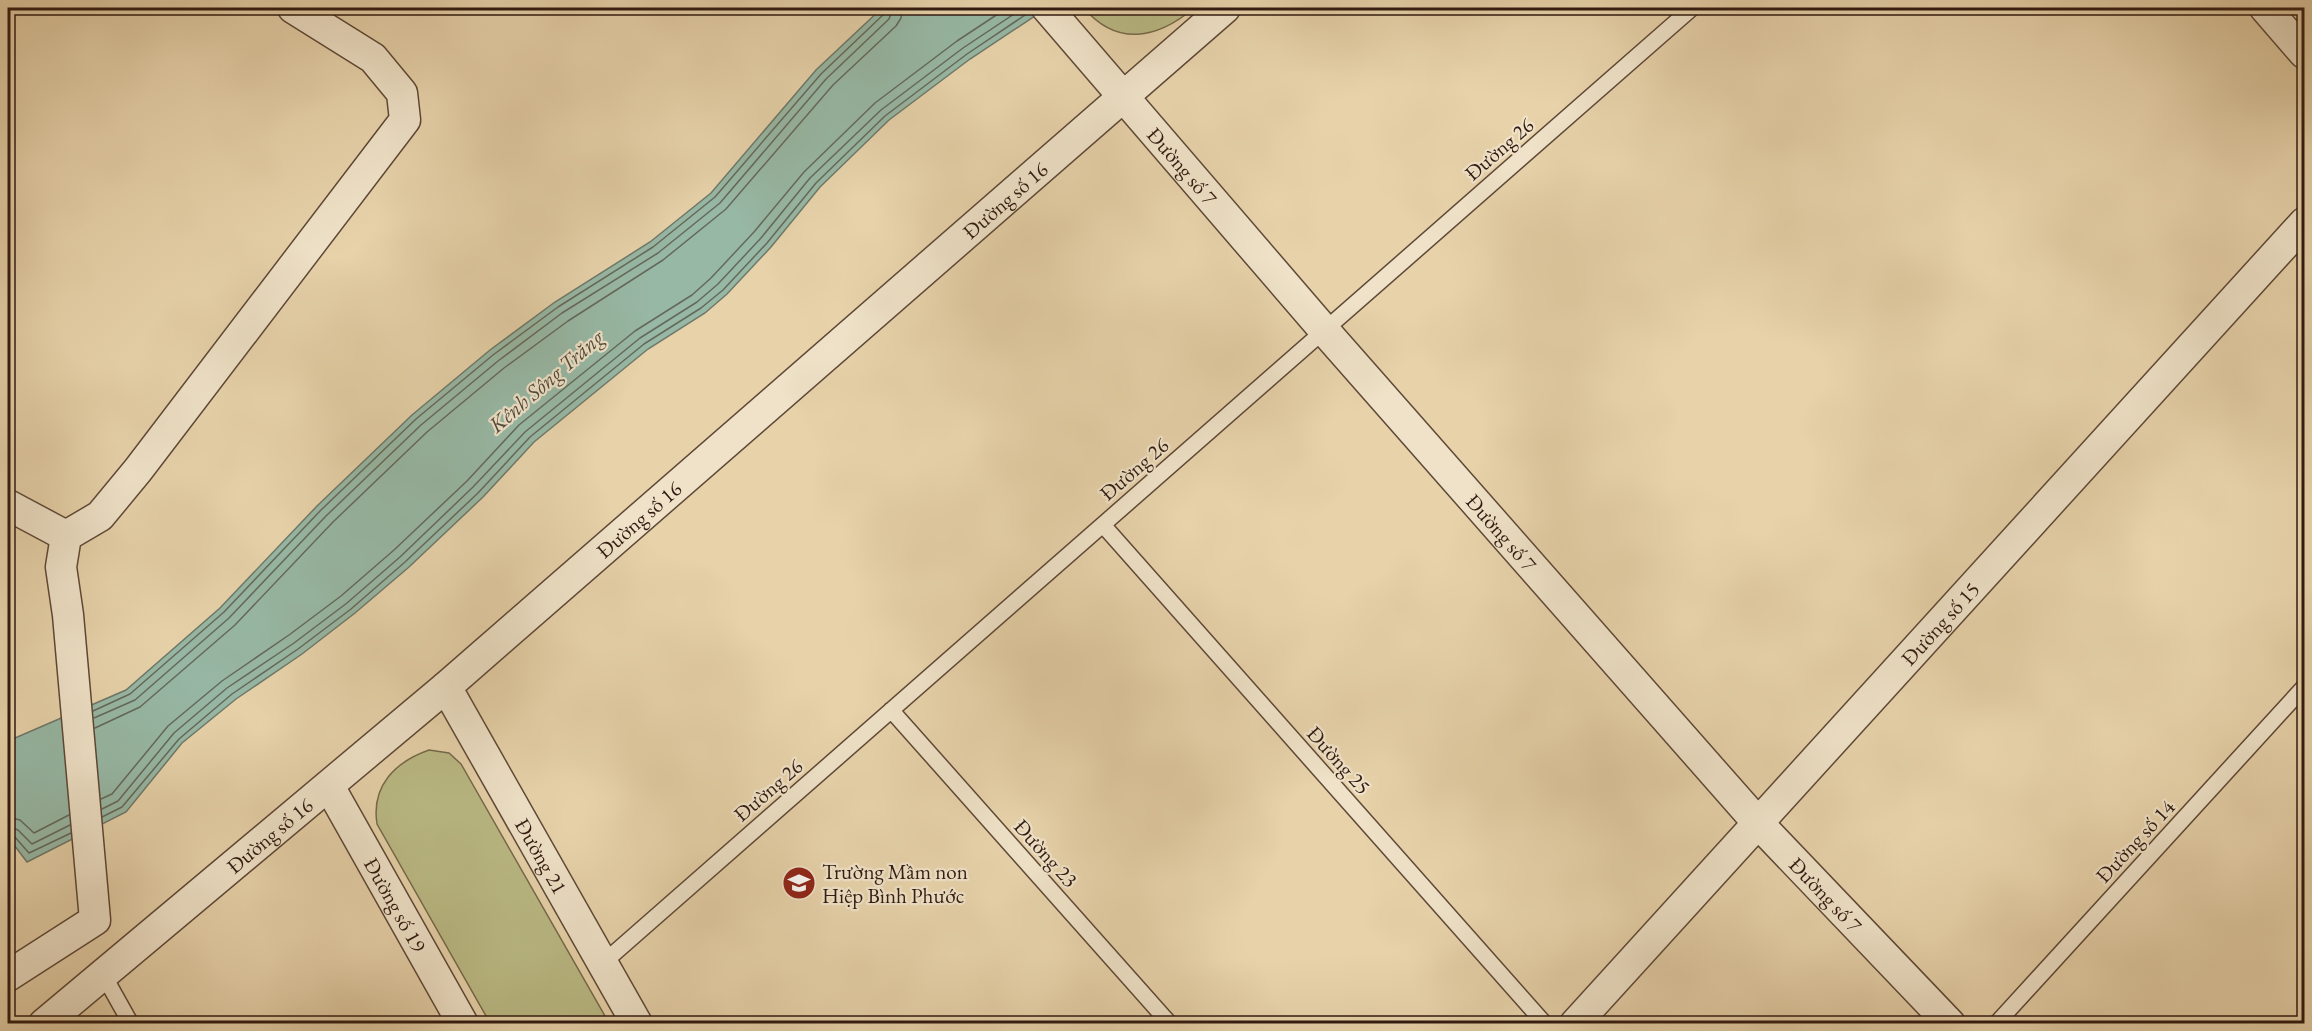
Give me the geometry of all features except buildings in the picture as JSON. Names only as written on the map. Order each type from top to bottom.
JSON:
[{"type":"street","points":[[66,536],[100,516],[138,470],[405,120],[402,93],[373,58],[293,8]]},
{"type":"street","name":"Đường số 16","points":[[44,1023],[446,687],[1226,8]]},
{"type":"street","points":[[2265,8],[2304,53]]},
{"type":"street","name":"Đường số 7","points":[[1056,19],[1324,330],[1758,823],[1950,1023]]},
{"type":"street","name":"Đường số 15","points":[[1575,1023],[2304,223]]},
{"type":"street","points":[[8,505],[66,536]]},
{"type":"street","points":[[8,976],[94,920],[68,615],[61,567],[66,536]]},
{"type":"street","name":"Đường 21","points":[[446,687],[637,1023]]},
{"type":"street","name":"Đường số 19","points":[[328,786],[463,1023]]},
{"type":"lane","name":"Đường 26","points":[[603,963],[1692,8]]},
{"type":"lane","name":"Đường 25","points":[[1102,525],[1545,1023]]},
{"type":"lane","name":"Đường số 14","points":[[1996,1023],[2304,687]]},
{"type":"lane","name":"Đường 23","points":[[891,710],[1170,1023]]},
{"type":"lane","points":[[104,974],[131,1023]]},
{"type":"green space","points":[[1084,8],[1194,8],[1166,27],[1138,34],[1110,29]]},
{"type":"green space","points":[[429,750],[449,753],[461,764],[609,1023],[490,1023],[377,824],[378,798],[388,777],[406,761]]},
{"type":"water","name":"Kênh Sông Trăng","points":[[882,8],[1047,8],[970,59],[889,120],[820,187],[771,247],[727,294],[705,313],[648,349],[534,442],[483,497],[409,567],[355,613],[302,654],[236,699],[182,743],[126,812],[27,862],[8,837],[8,741],[126,690],[220,608],[317,506],[412,415],[490,350],[555,302],[650,242],[711,193],[816,70]]},
{"type":"place","name":"Trường Mầm non Hiệp Bình Phước","points":[[799,883]]}]
